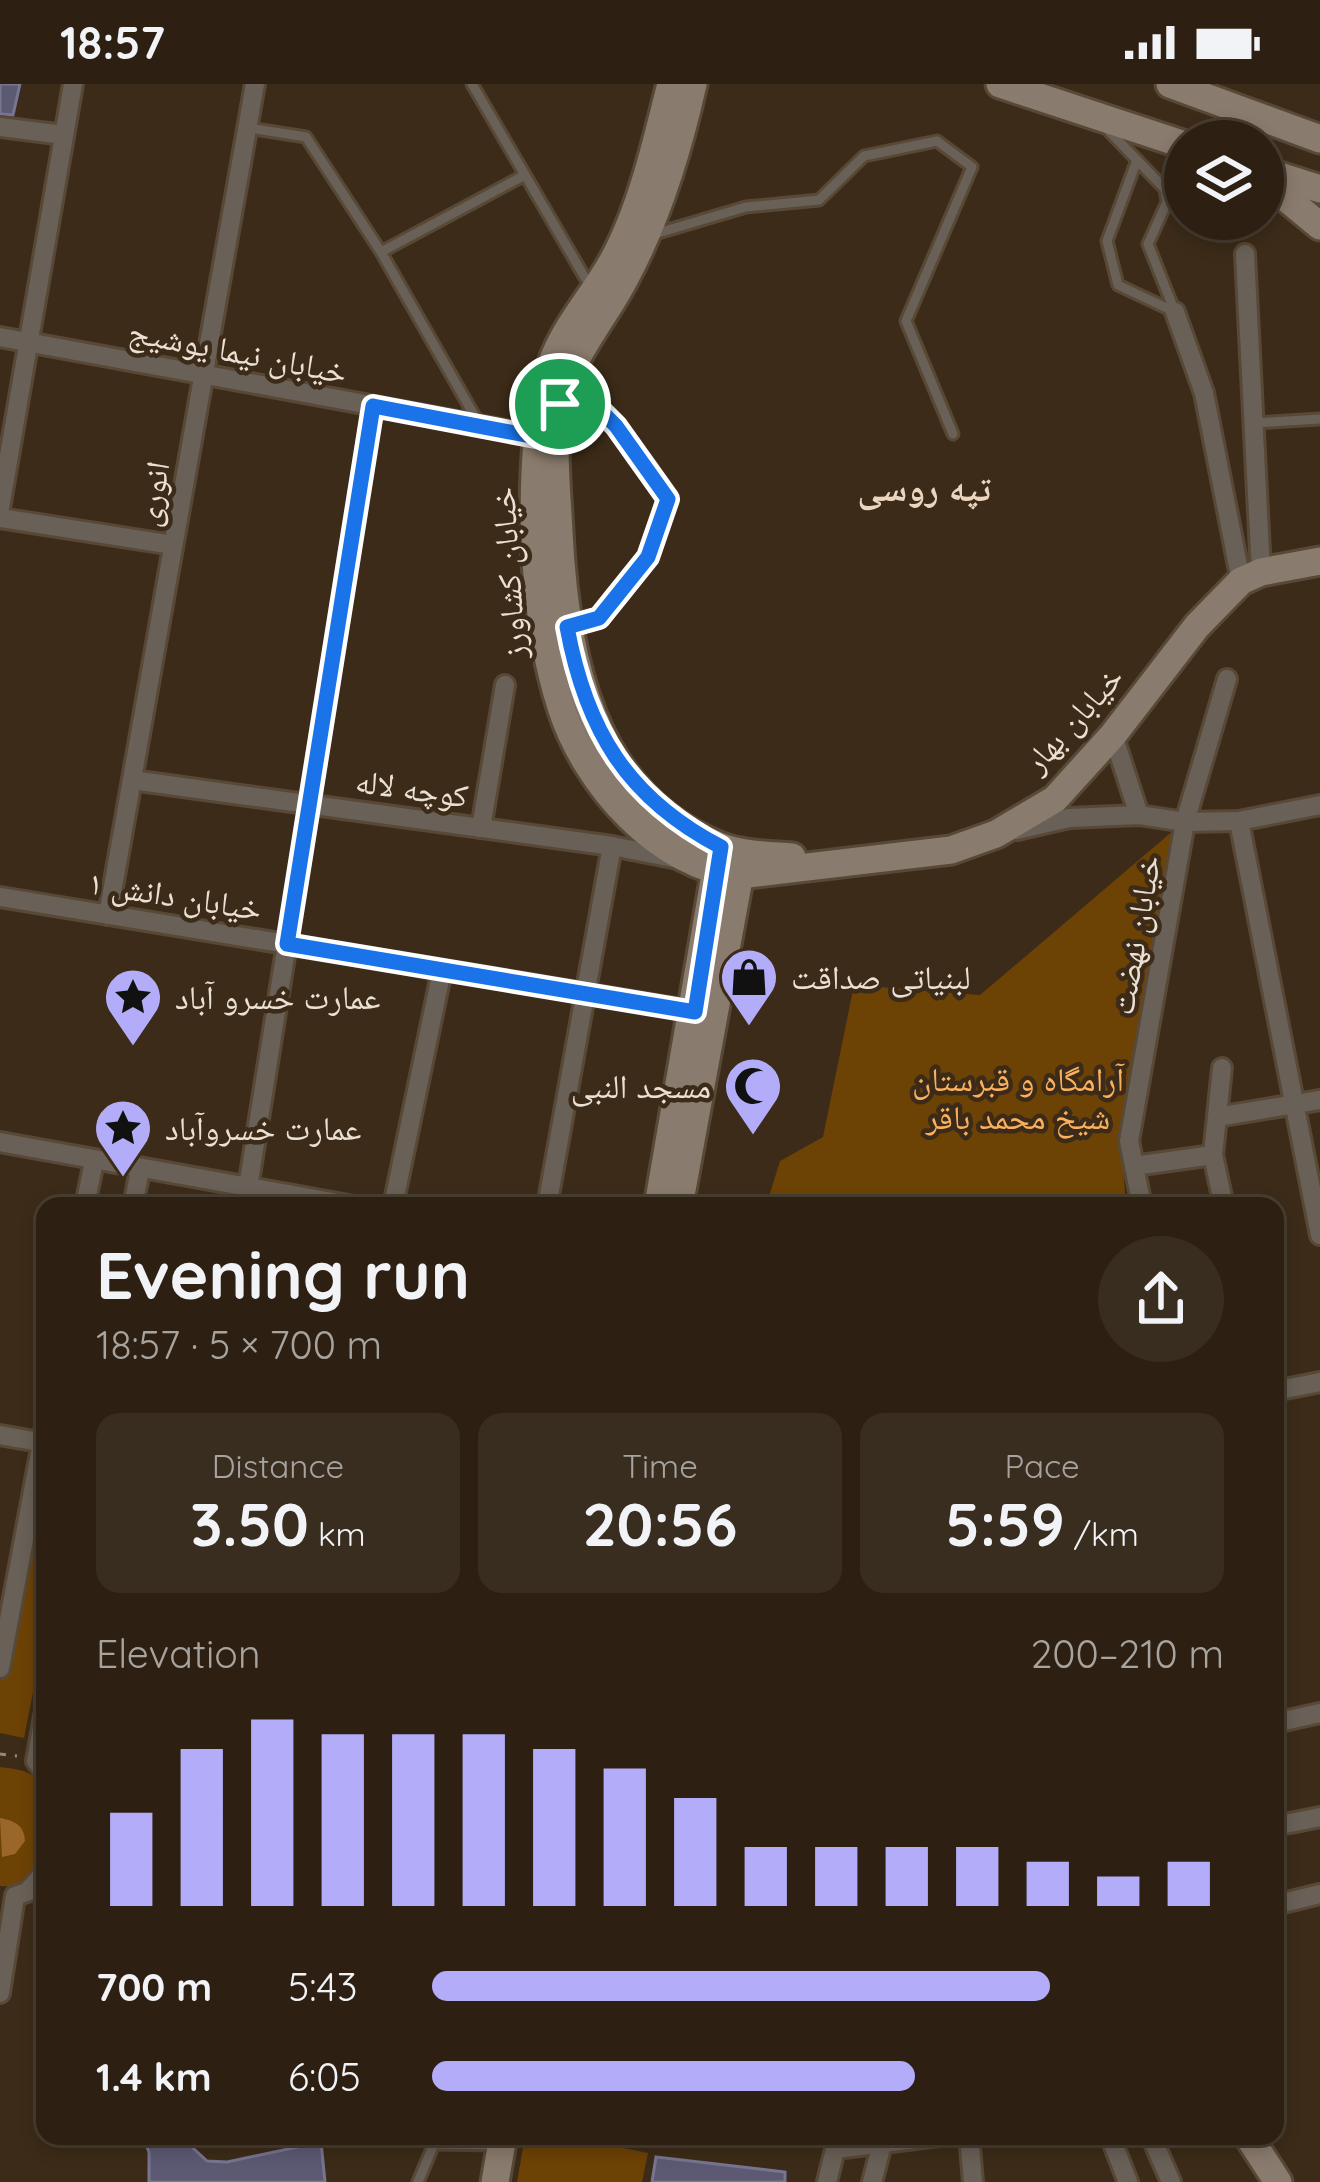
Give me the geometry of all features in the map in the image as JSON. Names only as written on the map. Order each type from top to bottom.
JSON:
[{"type":"street","points":[[0,508],[73,84]]},
{"type":"street","name":"انوری","points":[[108,915],[255,84]]},
{"type":"street","name":"خیابان کشاورز","points":[[671,84],[622,245],[549,369],[538,573],[552,675],[576,745],[600,781],[650,834],[684,860],[730,862]]},
{"type":"street","name":"خیابان کشاورز","points":[[693,84],[645,237],[572,368],[545,437],[567,627],[590,716],[613,756],[642,792],[730,862]]},
{"type":"street","points":[[1000,84],[1164,138]]},
{"type":"street","points":[[1170,84],[1320,140]]},
{"type":"street","points":[[0,127],[64,135]]},
{"type":"street","points":[[1284,180],[1320,189]]},
{"type":"street","points":[[1284,194],[1320,226]]},
{"type":"street","points":[[1245,254],[1254,423],[1251,576]]},
{"type":"street","points":[[1175,311],[1204,393],[1251,576]]},
{"type":"street","name":"خیابان نیما یوشیج","points":[[0,337],[545,437]]},
{"type":"street","points":[[0,1142],[247,1196],[373,406]]},
{"type":"street","points":[[0,518],[173,544]]},
{"type":"street","points":[[1251,576],[1320,561]]},
{"type":"street","name":"خیابان بهار","points":[[730,862],[843,861],[951,850],[995,834],[1055,799],[1113,735],[1197,626],[1251,576]]},
{"type":"street","name":"خیابان نهضت","points":[[1140,1197],[1130,1141],[1185,822],[1227,679]]},
{"type":"street","points":[[481,828],[505,685]]},
{"type":"street","points":[[1113,735],[1139,815]]},
{"type":"street","name":"کوچه لاله","points":[[132,780],[684,860]]},
{"type":"street","points":[[995,834],[1069,818],[1139,815],[1185,822],[1239,821],[1320,805]]},
{"type":"street","points":[[1239,821],[1320,1235]]},
{"type":"street","points":[[549,1197],[612,847]]},
{"type":"street","points":[[680,1197],[730,862]]},
{"type":"street","name":"خیابان دانش ۱","points":[[0,897],[705,1013]]},
{"type":"street","points":[[395,1197],[442,970]]},
{"type":"street","points":[[660,1197],[705,1013]]},
{"type":"street","points":[[1222,1068],[1213,1155],[1222,1197]]},
{"type":"street","points":[[1217,1117],[1320,1100]]},
{"type":"street","points":[[1134,1166],[1213,1155]]},
{"type":"street","points":[[87,1197],[94,1161]]},
{"type":"street","points":[[135,1197],[140,1170]]},
{"type":"street","points":[[1284,1389],[1320,1382]]},
{"type":"street","points":[[0,1435],[36,1437]]},
{"type":"street","points":[[0,1668],[36,1480]]},
{"type":"street","points":[[1284,1722],[1320,1713]]},
{"type":"street","points":[[1284,1824],[1320,1817]]},
{"type":"street","points":[[0,1993],[15,1896],[36,1882]]},
{"type":"street","points":[[1284,1903],[1320,1894]]},
{"type":"street","points":[[500,2182],[505,2145]]},
{"type":"street","points":[[827,2182],[835,2145]]},
{"type":"street","points":[[872,2182],[882,2145]]},
{"type":"street","points":[[970,2145],[973,2182]]},
{"type":"street","points":[[1114,2145],[1128,2182]]},
{"type":"street","points":[[1154,2145],[1171,2182]]},
{"type":"street","points":[[1254,2145],[1278,2182]]},
{"type":"lane","points":[[472,84],[593,292]]},
{"type":"lane","points":[[1091,114],[1165,189],[1167,202],[1148,244],[1175,311]]},
{"type":"lane","points":[[247,128],[306,136],[381,252],[481,427]]},
{"type":"lane","points":[[645,237],[746,207],[819,200],[864,156],[937,141],[972,167],[905,321],[953,434]]},
{"type":"lane","points":[[1137,160],[1107,241],[1113,267],[1118,285],[1175,311]]},
{"type":"lane","points":[[381,252],[524,175]]},
{"type":"lane","points":[[560,404],[592,402],[616,426],[668,499],[648,557],[599,618],[567,627]]},
{"type":"lane","points":[[1254,423],[1320,419]]},
{"type":"lane","points":[[418,2182],[429,2145]]},
{"type":"green space","name":"آرامگاه و قبرستان شیخ محمد باقر","points":[[1174,830],[1121,1140],[1125,1197],[769,1197],[780,1161],[823,1137],[854,985],[980,995]]},
{"type":"green space","points":[[36,1504],[36,1677],[24,1738],[0,1733],[0,1676]]},
{"type":"green space","points":[[0,1767],[36,1778],[36,1869],[18,1887],[0,1886]]},
{"type":"green space","points":[[523,2145],[608,2145],[648,2153],[642,2182],[517,2182]]},
{"type":"shaded area","points":[[0,1818],[18,1825],[25,1841],[15,1854],[2,1857]]},
{"type":"building","points":[[0,84],[20,84],[13,115],[0,114]]},
{"type":"building","points":[[146,2145],[192,2145],[207,2161],[227,2162],[321,2145],[325,2182],[149,2182]]},
{"type":"building","points":[[656,2157],[785,2172],[785,2182],[652,2182]]},
{"type":"place","name":"لبنیاتی ‌صداقت","points":[[749,1028]]},
{"type":"place","name":"عمارت خسرو آباد","points":[[133,1048]]},
{"type":"place","name":"مسجد النبی","points":[[753,1137]]},
{"type":"place","name":"عمارت خسروآباد","points":[[123,1179]]},
{"type":"district","name":"تپه روسی","points":[[924,488]]},
{"type":"route","points":[[592,402],[616,426],[668,499],[648,557],[599,618],[567,627],[590,716],[613,756],[642,792],[682,827],[721,847],[695,1012],[287,944],[373,406],[555,437],[560,404],[592,402]]}]
